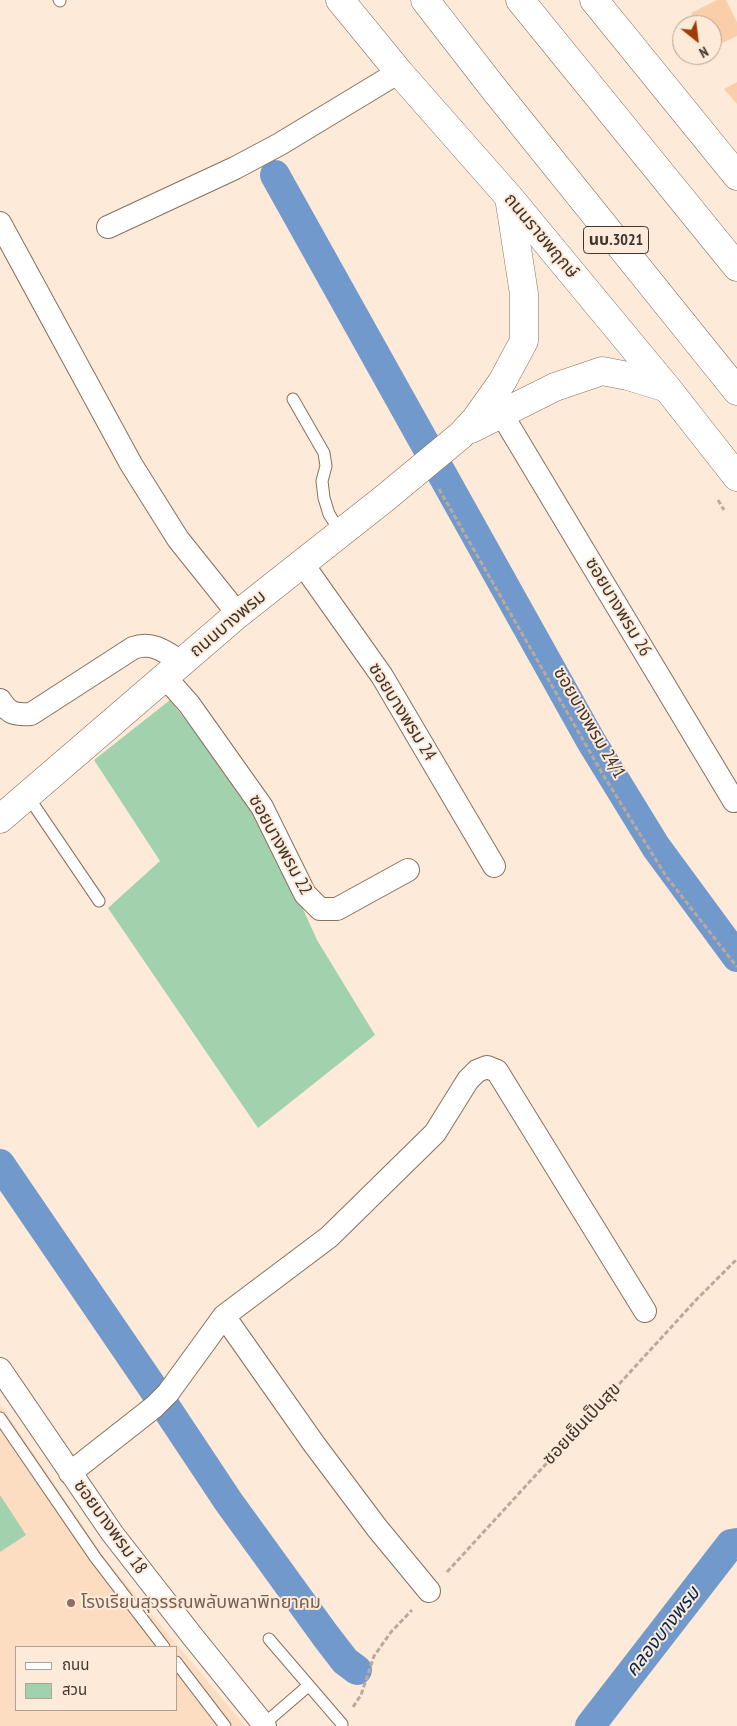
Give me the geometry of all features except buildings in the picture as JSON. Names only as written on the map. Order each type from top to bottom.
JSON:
[{"type":"main road","name":"ถนนราชพฤกษ์","points":[[340,0],[399,72],[509,197],[667,388],[737,477]]},
{"type":"main road","name":"นบ.3021","points":[[425,0],[494,89],[737,391]]},
{"type":"main road","points":[[520,0],[737,267]]},
{"type":"main road","points":[[594,0],[737,176]]},
{"type":"main road","name":"ถนนบางพรม","points":[[0,819],[238,614],[341,533],[433,466],[475,420],[502,382],[524,341],[524,294],[509,197]]},
{"type":"main road","name":"ถนนบางพรม","points":[[461,435],[555,387],[602,371],[628,376],[667,388]]},
{"type":"street","points":[[108,227],[257,156],[399,72]]},
{"type":"street","points":[[0,223],[131,464],[178,538],[238,614]]},
{"type":"street","name":"ซอยบางพรม 26","points":[[502,413],[734,800]]},
{"type":"street","name":"ซอยบางพรม 24","points":[[302,563],[382,676],[494,866]]},
{"type":"street","name":"ซอยบางพรม 22","points":[[0,700],[5,708],[16,714],[31,714],[133,648],[155,646],[173,670],[189,704],[262,807],[305,894],[320,909],[337,909],[408,870]]},
{"type":"street","points":[[70,1472],[161,1400],[224,1316],[329,1237],[436,1133],[468,1080],[477,1071],[487,1067],[497,1071],[645,1310]]},
{"type":"street","points":[[224,1316],[314,1444],[377,1528],[429,1591]]},
{"type":"street","name":"ซอยบางพรม 18","points":[[0,1369],[112,1533],[265,1725]]},
{"type":"lane","points":[[293,399],[324,453],[326,466],[322,481],[324,498],[329,514],[341,533]]},
{"type":"lane","points":[[27,796],[99,901]]},
{"type":"lane","points":[[0,1418],[95,1557],[163,1646]]},
{"type":"lane","points":[[269,1639],[342,1724]]},
{"type":"lane","points":[[178,1665],[225,1726]]},
{"type":"lane","points":[[265,1725],[308,1686]]},
{"type":"path","name":"ซอยบางพรม 24/1","points":[[433,466],[602,773],[666,876],[737,967]]},
{"type":"path","name":"ซอยเย็นเป็นสุข","points":[[342,1724],[361,1695],[374,1656],[391,1632],[690,1306],[737,1259]]},
{"type":"shaded area","name":"โรงเรียนสุวรรณพลับพลาพิทยาคม","points":[[0,1404],[106,1560],[245,1726],[0,1726]]},
{"type":"green space","points":[[170,700],[263,820],[317,940],[375,1035],[258,1128],[108,908],[160,861],[94,760]]},
{"type":"green space","points":[[0,1495],[26,1535],[0,1552]]},
{"type":"waterway","points":[[275,175],[591,741],[656,847],[737,957]]},
{"type":"waterway","points":[[0,1164],[228,1501],[325,1635],[345,1661],[357,1670]]},
{"type":"waterway","name":"คลองบางพรม","points":[[590,1726],[731,1544],[737,1543]]},
{"type":"place","name":"โรงเรียนสุวรรณพลับพลาพิทยาคม","points":[[71,1603]]}]
